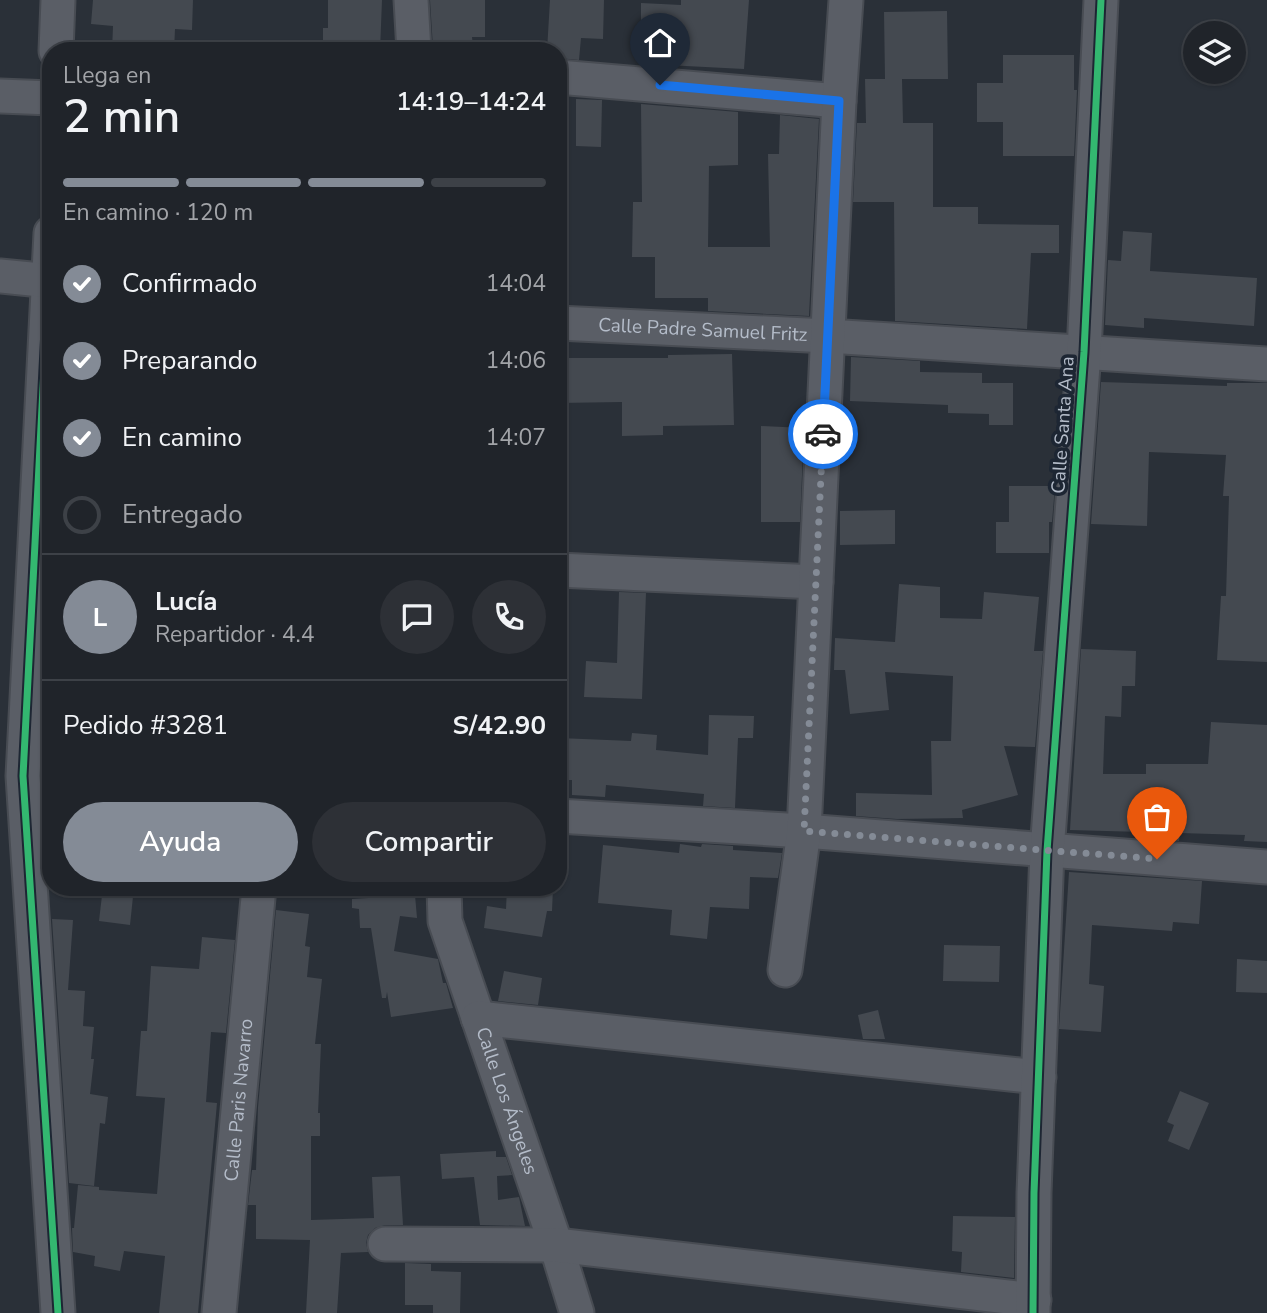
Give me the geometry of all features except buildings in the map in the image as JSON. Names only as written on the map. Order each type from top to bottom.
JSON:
[{"type":"street","points":[[56,42],[58,0]]},
{"type":"street","points":[[411,0],[413,42]]},
{"type":"street","points":[[785,970],[804,831],[846,0]]},
{"type":"street","name":"Calle Santa Ana","points":[[1034,1306],[1034,1193],[1047,851],[1084,352],[1101,0]]},
{"type":"street","points":[[567,77],[839,101]]},
{"type":"street","points":[[0,96],[42,98]]},
{"type":"street","points":[[0,276],[42,280]]},
{"type":"street","name":"Calle Padre Samuel Fritz","points":[[567,323],[828,336],[1267,364]]},
{"type":"street","points":[[42,439],[25,776],[58,1313]]},
{"type":"street","points":[[567,570],[816,582]]},
{"type":"street","points":[[567,817],[804,831],[1267,867]]},
{"type":"street","name":"Calle Paris Navarro","points":[[219,1313],[258,896]]},
{"type":"street","name":"Calle Los Ángeles","points":[[444,896],[445,921],[577,1313]]},
{"type":"street","points":[[478,1017],[1039,1077]]},
{"type":"street","points":[[385,1244],[556,1245],[1034,1306]]},
{"type":"cycle path","points":[[1033,1313],[1034,1193],[1047,851],[1084,352],[1101,0]]},
{"type":"cycle path","points":[[42,408],[23,776],[58,1313]]},
{"type":"way so far","points":[[823,434],[804,831],[1157,859]]},
{"type":"route","points":[[660,85],[839,101],[823,434]]}]
